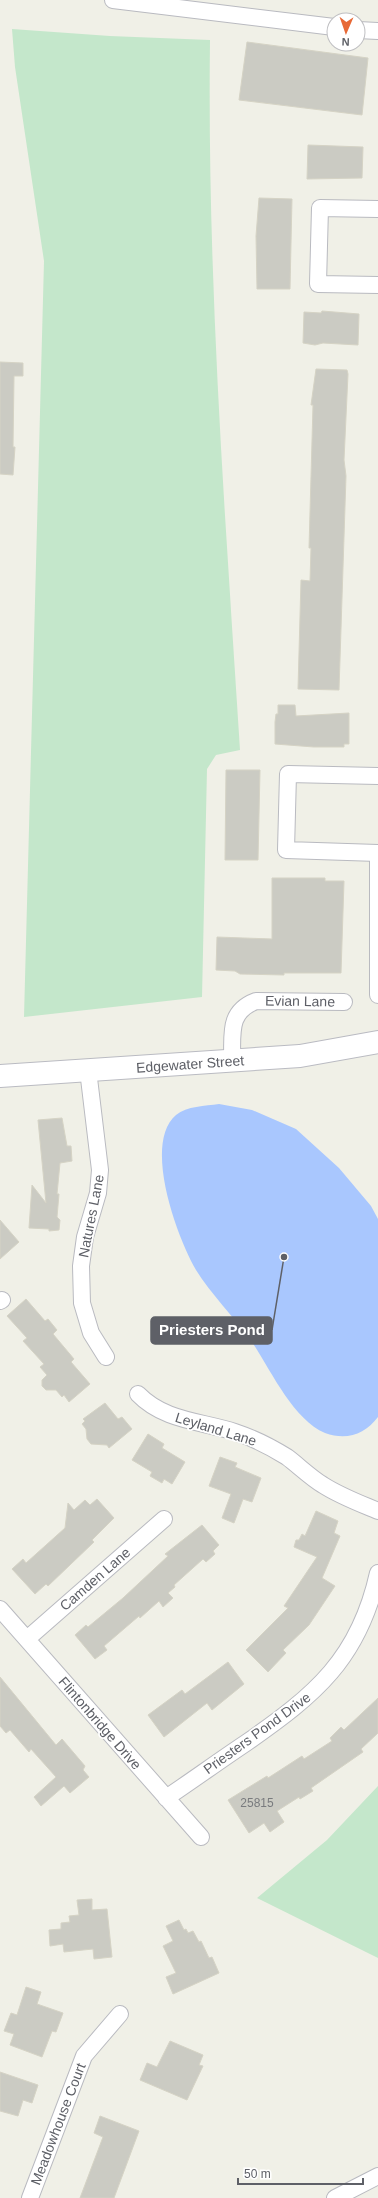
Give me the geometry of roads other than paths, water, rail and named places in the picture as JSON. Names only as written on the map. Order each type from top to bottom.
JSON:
[{"type":"street","points":[[113,0],[211,6],[326,26]]},
{"type":"street","points":[[366,30],[378,31]]},
{"type":"street","points":[[378,209],[320,208],[318,284],[378,285]]},
{"type":"street","points":[[378,776],[288,774],[286,850],[378,853]]},
{"type":"street","points":[[378,858],[378,995]]},
{"type":"street","name":"Evian Lane","points":[[232,1061],[233,1023],[237,1013],[245,1005],[256,1000],[344,1002]]},
{"type":"street","name":"Edgewater Street","points":[[0,1076],[300,1056],[378,1042]]},
{"type":"street","name":"Natures Lane","points":[[88,1070],[100,1170],[98,1193],[85,1237],[81,1266],[82,1303],[91,1333],[106,1357]]},
{"type":"street","name":"Leyland Lane","points":[[138,1394],[146,1402],[170,1416],[235,1432],[262,1443],[286,1457],[323,1485],[378,1511]]},
{"type":"street","name":"Camden Lane","points":[[27,1639],[164,1519]]},
{"type":"street","name":"Priesters Pond Drive","points":[[166,1798],[292,1711],[314,1692],[335,1668],[352,1644],[364,1618],[378,1573]]},
{"type":"street","name":"Flintonbridge Drive","points":[[0,1609],[201,1837]]},
{"type":"street","name":"Meadowhouse Court","points":[[30,2198],[84,2056],[120,2014]]},
{"type":"street","points":[[335,2198],[378,2176]]},
{"type":"water","points":[[219,1104],[252,1110],[296,1129],[339,1168],[371,1206],[378,1219],[378,1417],[361,1432],[348,1436],[325,1433],[313,1426],[302,1416],[283,1392],[250,1339],[202,1279],[180,1237],[166,1192],[163,1169],[162,1147],[166,1129],[180,1112],[196,1107]]},
{"type":"place","name":"Priesters Pond","points":[[284,1257]]}]
